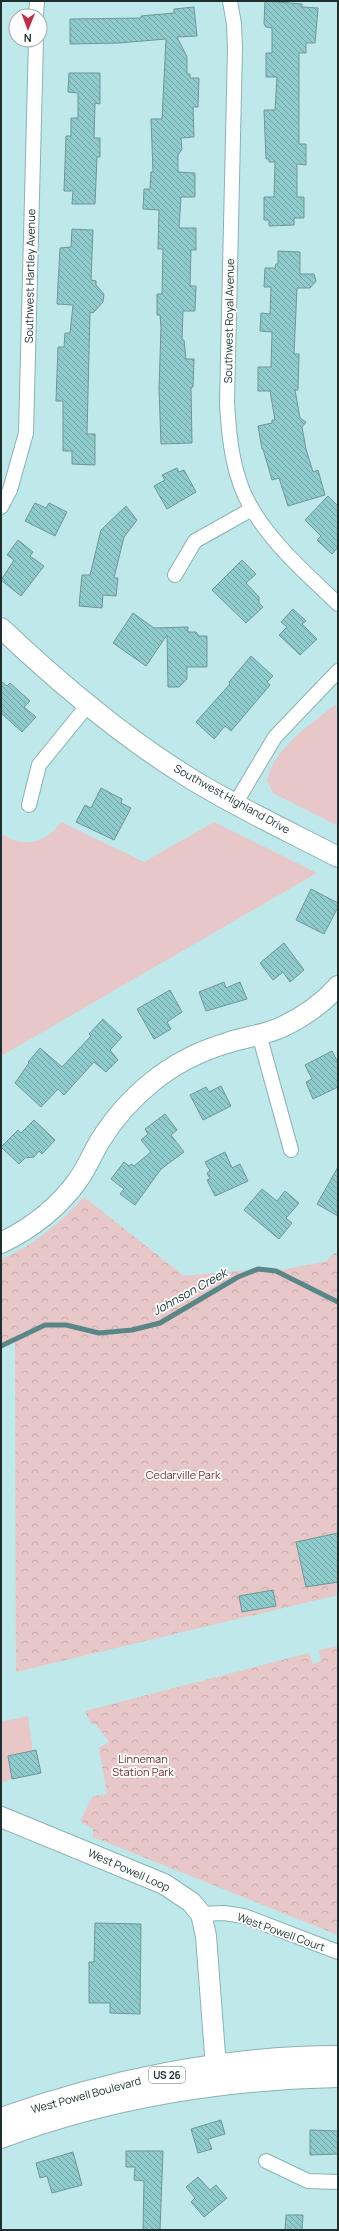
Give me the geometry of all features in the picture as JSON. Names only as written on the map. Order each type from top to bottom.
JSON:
[{"type":"main road","name":"West Powell Boulevard","points":[[1,2119],[93,2091],[216,2076],[338,2057]]},
{"type":"main road","name":"West Powell Boulevard","points":[[1,2137],[29,2127],[114,2104],[166,2093],[216,2076],[279,2079],[338,2076]]},
{"type":"street","name":"Southwest Royal Avenue","points":[[230,1],[234,24],[235,48],[227,403],[229,433],[234,462],[252,508],[284,552],[338,604]]},
{"type":"street","name":"Southwest Hartley Avenue","points":[[1,507],[15,477],[26,433],[36,48]]},
{"type":"street","points":[[175,575],[195,541],[252,508]]},
{"type":"street","name":"Southwest Highland Drive","points":[[1,628],[88,706],[141,746],[188,777],[235,804],[338,857]]},
{"type":"street","points":[[235,804],[275,737],[338,670]]},
{"type":"street","points":[[29,805],[39,765],[88,706]]},
{"type":"street","points":[[1,1243],[34,1224],[63,1198],[79,1179],[110,1126],[123,1109],[152,1081],[188,1058],[208,1049],[281,1027],[298,1019],[315,1008],[338,986]]},
{"type":"street","points":[[259,1034],[291,1150]]},
{"type":"street","name":"West Powell Loop","points":[[2,1820],[158,1881],[178,1892],[191,1902],[201,1914],[206,1936],[216,2076]]},
{"type":"street","name":"West Powell Court","points":[[201,1914],[224,1913],[244,1916],[338,1952]]},
{"type":"street","points":[[266,2161],[308,2181],[338,2182]]},
{"type":"green space","points":[[335,705],[338,708],[338,826],[273,793],[267,781],[270,770],[276,759],[285,748],[294,738]]},
{"type":"green space","points":[[61,822],[144,862],[214,822],[317,873],[1,1056],[1,838],[4,835],[20,842],[35,841],[42,839],[49,834]]},
{"type":"green space","name":"Cedarville Park","points":[[84,1197],[184,1276],[258,1269],[276,1271],[327,1261],[338,1250],[338,1595],[16,1672],[15,1340],[1,1346],[1,1260],[25,1247],[46,1233],[66,1216]]},
{"type":"green space","name":"Linneman Station Park","points":[[338,1646],[338,1935],[93,1837],[93,1829],[80,1821],[93,1796],[107,1794],[99,1748],[109,1742],[95,1723],[91,1724],[85,1711],[309,1653],[313,1664],[321,1661],[319,1650]]},
{"type":"green space","points":[[28,1716],[33,1751],[8,1756],[12,1779],[1,1783],[1,1722]]},
{"type":"building","points":[[265,1],[302,4],[302,7],[318,8],[315,43],[306,43],[306,53],[299,53],[299,144],[306,144],[306,165],[297,164],[297,197],[304,197],[304,218],[294,218],[294,225],[269,226],[269,220],[264,220],[264,197],[274,197],[275,162],[269,162],[269,159],[266,159],[264,110],[275,110],[277,77],[266,77],[266,53],[272,53],[272,28],[266,27],[264,24]]},
{"type":"building","points":[[194,7],[197,36],[177,37],[187,57],[187,74],[190,74],[190,78],[199,78],[198,107],[193,107],[194,137],[181,138],[182,149],[178,155],[178,172],[195,173],[195,197],[181,197],[179,228],[196,228],[196,250],[191,250],[190,286],[196,286],[195,311],[183,311],[182,340],[184,340],[186,359],[194,359],[193,387],[191,387],[192,443],[161,444],[159,389],[161,327],[160,315],[157,315],[157,294],[162,294],[163,249],[158,249],[159,210],[143,209],[144,189],[150,189],[151,172],[153,172],[151,119],[162,119],[166,39],[119,43],[70,44],[70,19],[141,18],[141,16],[174,13],[174,9]]},
{"type":"building","points":[[69,73],[100,73],[100,104],[95,103],[94,138],[100,138],[100,157],[97,157],[95,204],[72,204],[73,191],[64,191],[66,136],[71,136],[71,118],[78,118],[78,93],[68,92]]},
{"type":"building","points":[[72,229],[93,230],[91,280],[96,281],[96,285],[104,294],[103,302],[93,313],[90,312],[87,434],[95,434],[95,465],[72,464],[72,451],[63,451],[63,401],[56,401],[58,347],[64,347],[65,333],[70,333],[73,305],[57,304],[60,248],[71,247]]},
{"type":"building","points":[[278,251],[300,252],[300,274],[314,274],[316,281],[310,288],[297,288],[294,354],[299,354],[298,390],[295,390],[300,418],[306,422],[302,427],[306,449],[313,472],[318,470],[325,495],[288,506],[279,478],[272,480],[262,449],[258,426],[272,423],[272,420],[275,420],[270,391],[258,391],[258,367],[271,367],[272,332],[260,331],[261,313],[270,314],[271,287],[264,287],[265,268],[275,268],[276,264],[278,264]]},
{"type":"building","points":[[177,468],[179,472],[184,470],[196,492],[167,509],[154,486],[165,480],[162,475]]},
{"type":"building","points":[[328,496],[338,506],[338,547],[332,554],[317,540],[321,536],[305,520]]},
{"type":"building","points":[[35,503],[46,508],[49,503],[67,512],[55,536],[25,521]]},
{"type":"building","points":[[126,506],[137,520],[124,537],[114,578],[118,578],[116,596],[103,595],[102,608],[79,606],[82,575],[90,575],[101,530]]},
{"type":"building","points":[[18,540],[33,552],[30,556],[44,566],[21,596],[1,580],[14,560],[7,555]]},
{"type":"building","points":[[242,560],[256,574],[246,583],[259,597],[259,603],[263,607],[246,623],[212,590]]},
{"type":"building","points":[[293,609],[306,621],[302,624],[317,639],[300,655],[279,635],[287,627],[281,622]]},
{"type":"building","points":[[133,613],[154,628],[188,627],[188,632],[196,632],[199,636],[207,636],[207,667],[187,667],[187,679],[179,687],[168,687],[167,635],[146,666],[113,643]]},
{"type":"building","points":[[251,656],[273,676],[267,682],[270,685],[231,731],[225,726],[214,739],[196,722],[230,684],[229,682]]},
{"type":"building","points":[[1,681],[7,686],[10,683],[30,701],[24,707],[36,717],[22,732],[1,713]]},
{"type":"building","points":[[101,788],[122,799],[121,803],[131,808],[114,840],[76,822],[85,805],[91,808]]},
{"type":"building","points":[[311,889],[338,903],[338,907],[324,934],[296,920]]},
{"type":"building","points":[[284,943],[304,970],[290,982],[283,972],[273,980],[260,963]]},
{"type":"building","points":[[224,982],[226,988],[240,982],[247,999],[206,1011],[199,992]]},
{"type":"building","points":[[170,990],[182,1012],[167,1022],[171,1029],[154,1039],[137,1009]]},
{"type":"building","points":[[103,1019],[122,1037],[110,1050],[118,1060],[106,1072],[94,1062],[64,1095],[58,1089],[41,1107],[15,1083],[29,1063],[28,1062],[40,1048],[62,1067],[91,1036],[89,1034]]},
{"type":"building","points":[[332,1051],[338,1063],[338,1087],[313,1099],[306,1082],[312,1079],[305,1065]]},
{"type":"building","points":[[221,1086],[231,1106],[203,1120],[190,1095],[206,1087],[209,1092]]},
{"type":"building","points":[[165,1114],[177,1130],[171,1135],[184,1152],[161,1169],[135,1205],[120,1194],[124,1189],[111,1179],[124,1162],[129,1166],[131,1164],[134,1166],[151,1152],[141,1140],[148,1134],[145,1129]]},
{"type":"building","points":[[34,1120],[55,1140],[42,1154],[39,1151],[34,1157],[25,1158],[19,1164],[1,1147],[18,1130],[21,1133]]},
{"type":"building","points":[[225,1152],[232,1168],[240,1164],[248,1181],[215,1196],[207,1180],[210,1179],[207,1173],[210,1171],[205,1162]]},
{"type":"building","points":[[338,1167],[338,1216],[317,1204]]},
{"type":"building","points":[[262,1189],[277,1201],[285,1191],[299,1203],[286,1218],[292,1223],[279,1239],[244,1210]]},
{"type":"building","points":[[338,1533],[338,1582],[306,1587],[296,1542]]},
{"type":"building","points":[[273,1590],[276,1606],[242,1612],[239,1596]]},
{"type":"building","points":[[36,1750],[41,1773],[12,1779],[8,1756]]},
{"type":"building","points":[[95,1923],[141,1924],[140,2014],[110,2013],[110,2003],[89,2003],[89,1962],[94,1962]]},
{"type":"building","points":[[221,2120],[225,2134],[208,2139],[212,2149],[198,2153],[191,2129]]},
{"type":"building","points":[[310,2130],[338,2131],[338,2154],[310,2155]]},
{"type":"building","points":[[126,2151],[163,2151],[160,2230],[143,2230],[144,2181],[134,2180],[135,2167],[126,2167]]},
{"type":"building","points":[[73,2152],[82,2185],[52,2193],[47,2176],[40,2178],[36,2163]]},
{"type":"building","points":[[198,2177],[210,2190],[216,2185],[227,2198],[204,2217],[191,2202],[195,2198],[186,2187]]},
{"type":"building","points":[[286,2215],[303,2215],[302,2230],[285,2230]]},
{"type":"waterway","name":"Johnson Creek","points":[[1,1346],[45,1325],[66,1325],[99,1333],[132,1330],[160,1323],[238,1277],[258,1269],[276,1271],[338,1302]]}]
